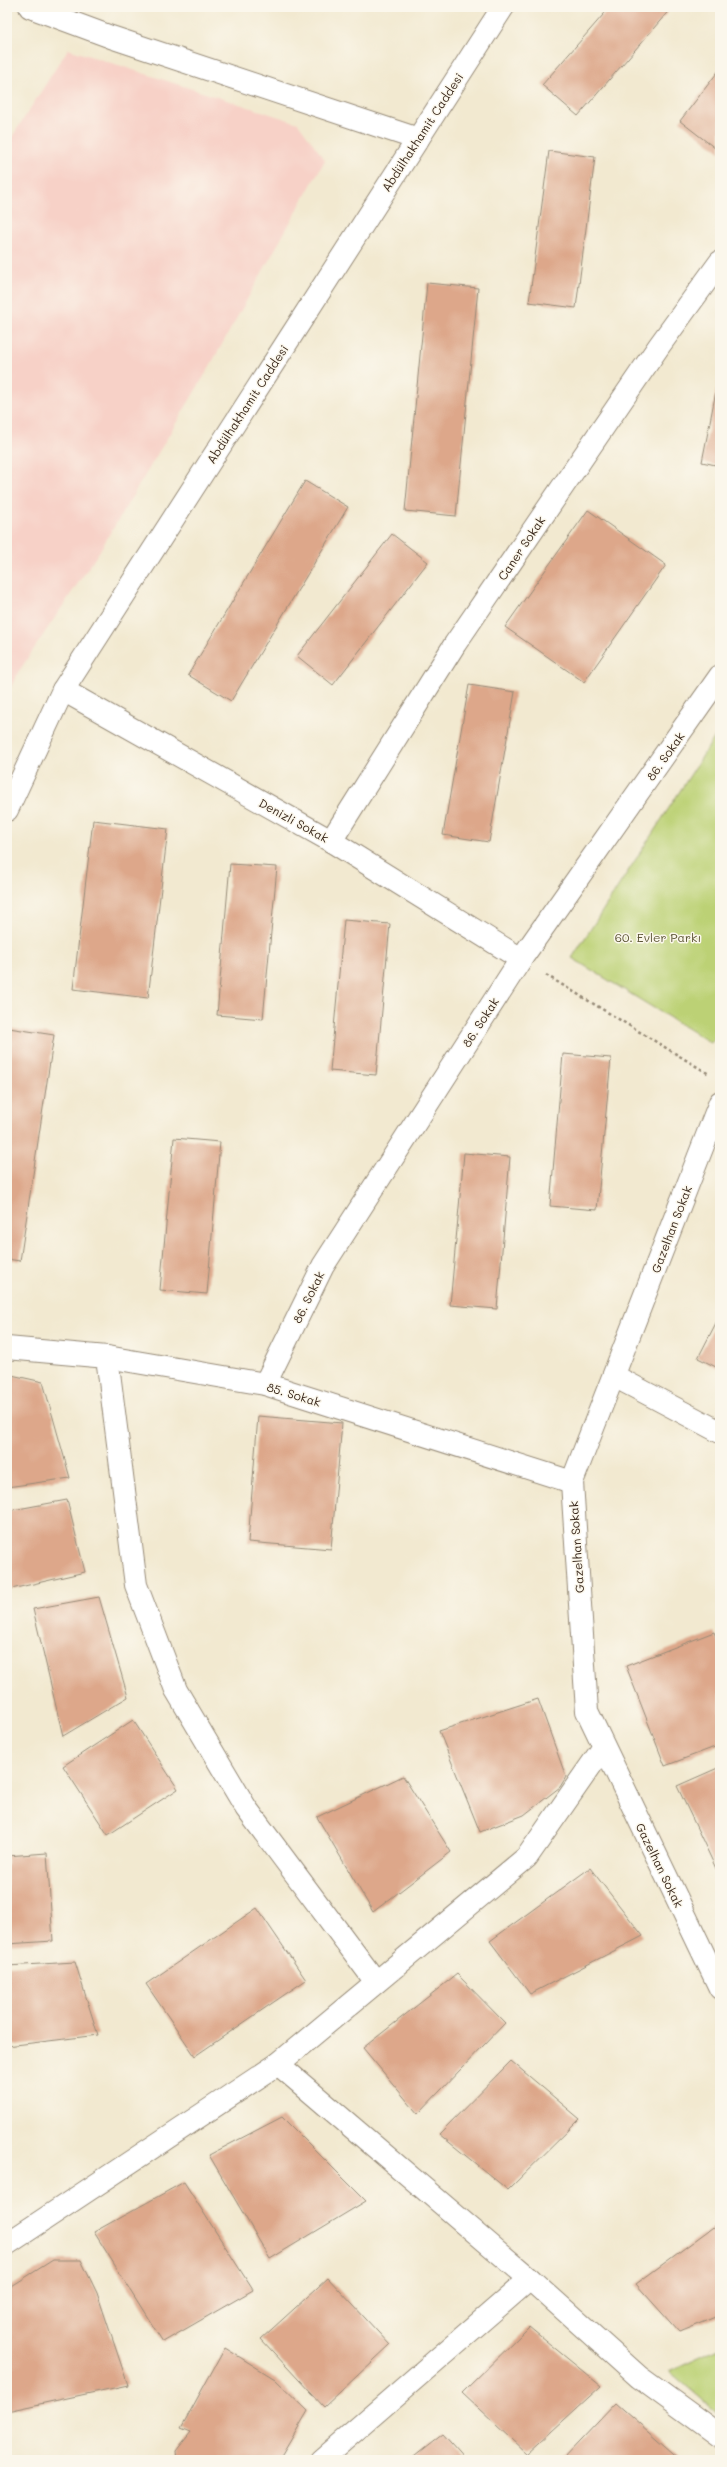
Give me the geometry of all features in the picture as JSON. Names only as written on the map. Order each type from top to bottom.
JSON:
[{"type":"street","points":[[30,7],[111,37],[418,139]]},
{"type":"street","name":"Abdülhakhamit Caddesi","points":[[7,810],[63,690],[503,7]]},
{"type":"street","name":"Caner Sokak","points":[[331,841],[455,644],[659,346],[720,262]]},
{"type":"street","name":"86. Sokak","points":[[265,1384],[323,1266],[521,959],[720,676]]},
{"type":"street","name":"Denizli Sokak","points":[[63,690],[331,841],[521,959]]},
{"type":"street","name":"Gazelhan Sokak","points":[[720,1102],[572,1482],[587,1711],[603,1748],[720,1988]]},
{"type":"street","name":"85. Sokak","points":[[7,1348],[107,1357],[265,1384],[572,1482]]},
{"type":"street","points":[[107,1357],[136,1585],[176,1690],[246,1808],[376,1982]]},
{"type":"street","points":[[614,1376],[720,1432]]},
{"type":"street","points":[[7,2244],[278,2064],[527,1857],[603,1748]]},
{"type":"street","points":[[278,2064],[530,2279],[639,2377],[720,2436]]},
{"type":"street","points":[[321,2460],[530,2279]]},
{"type":"path","points":[[521,959],[713,1076]]},
{"type":"shaded area","points":[[68,49],[298,123],[325,160],[206,373],[99,552],[17,674],[7,696],[7,145]]},
{"type":"green space","name":"60. Evler Parkı","points":[[720,729],[720,1032],[711,1043],[572,958]]},
{"type":"green space","points":[[720,2347],[720,2415],[669,2371]]},
{"type":"building","points":[[610,7],[672,7],[578,116],[542,85]]},
{"type":"building","points":[[720,69],[720,152],[680,121]]},
{"type":"building","points":[[549,151],[595,157],[576,308],[529,302]]},
{"type":"building","points":[[427,283],[478,288],[456,516],[405,511]]},
{"type":"building","points":[[720,376],[720,466],[702,462]]},
{"type":"building","points":[[305,481],[348,507],[231,701],[188,675]]},
{"type":"building","points":[[588,510],[666,565],[584,682],[505,627]]},
{"type":"building","points":[[392,534],[428,562],[333,685],[297,656]]},
{"type":"building","points":[[469,685],[515,692],[489,842],[443,835]]},
{"type":"building","points":[[93,820],[168,829],[148,998],[73,989]]},
{"type":"building","points":[[230,864],[277,867],[263,1019],[217,1015]]},
{"type":"building","points":[[344,920],[390,924],[376,1075],[330,1071]]},
{"type":"building","points":[[9,1028],[54,1035],[20,1261],[7,1259],[7,1042]]},
{"type":"building","points":[[563,1054],[611,1058],[597,1210],[550,1206]]},
{"type":"building","points":[[174,1138],[220,1142],[207,1294],[160,1290]]},
{"type":"building","points":[[464,1153],[510,1157],[497,1309],[450,1305]]},
{"type":"building","points":[[717,1321],[720,1322],[720,1369],[698,1358]]},
{"type":"building","points":[[7,1374],[43,1382],[70,1478],[7,1487]]},
{"type":"building","points":[[258,1416],[342,1423],[331,1549],[248,1542]]},
{"type":"building","points":[[67,1500],[85,1572],[7,1590],[7,1511]]},
{"type":"building","points":[[99,1597],[128,1697],[63,1736],[33,1609]]},
{"type":"building","points":[[714,1632],[720,1647],[720,1745],[665,1766],[626,1666]]},
{"type":"building","points":[[538,1699],[566,1777],[560,1787],[524,1815],[480,1832],[439,1731]]},
{"type":"building","points":[[133,1720],[178,1789],[108,1835],[63,1766]]},
{"type":"building","points":[[720,1767],[720,1877],[677,1786]]},
{"type":"building","points":[[403,1776],[451,1852],[373,1912],[317,1817]]},
{"type":"building","points":[[47,1853],[53,1941],[7,1944],[7,1856]]},
{"type":"building","points":[[590,1868],[643,1936],[530,1994],[490,1941]]},
{"type":"building","points":[[257,1908],[306,1980],[195,2056],[146,1984]]},
{"type":"building","points":[[75,1962],[98,2035],[7,2046],[7,1966]]},
{"type":"building","points":[[457,1974],[505,2023],[418,2114],[363,2048]]},
{"type":"building","points":[[511,2061],[580,2119],[508,2190],[439,2134]]},
{"type":"building","points":[[282,2117],[366,2201],[270,2259],[209,2155]]},
{"type":"building","points":[[184,2182],[253,2290],[163,2342],[94,2232]]},
{"type":"building","points":[[720,2222],[720,2315],[679,2332],[636,2284]]},
{"type":"building","points":[[53,2260],[81,2260],[97,2293],[128,2385],[7,2411],[7,2289]]},
{"type":"building","points":[[328,2278],[390,2345],[324,2407],[261,2339]]},
{"type":"building","points":[[529,2327],[601,2386],[527,2454],[462,2393]]},
{"type":"building","points":[[225,2348],[275,2379],[308,2411],[279,2460],[177,2460],[176,2451],[191,2432],[181,2428]]},
{"type":"building","points":[[616,2403],[681,2460],[562,2460]]},
{"type":"building","points":[[443,2434],[466,2460],[410,2460]]}]
